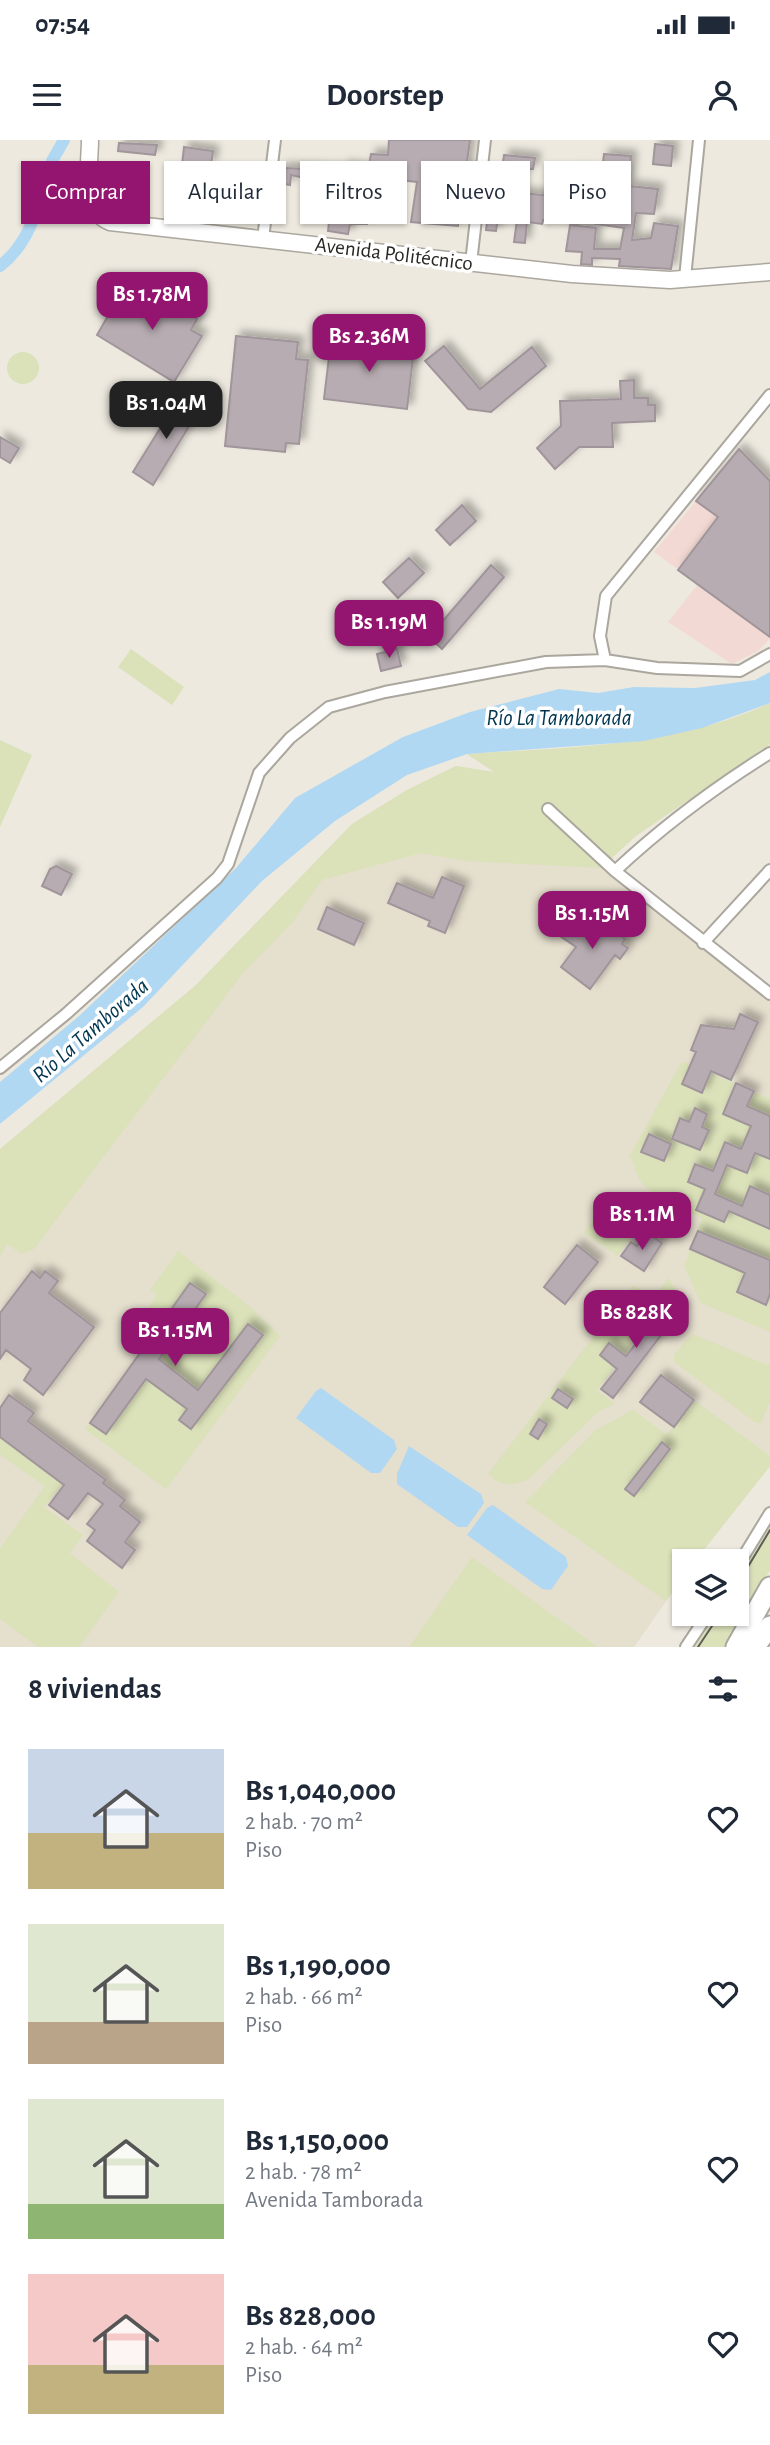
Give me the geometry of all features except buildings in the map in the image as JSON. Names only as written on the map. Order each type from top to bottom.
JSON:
[{"type":"highway","points":[[736,1647],[770,1587]]},
{"type":"highway","points":[[755,1647],[770,1626]]},
{"type":"main road","name":"Avenida Politécnico","points":[[90,140],[91,204],[101,218],[110,222],[584,275],[685,278],[770,272]]},
{"type":"street","points":[[263,239],[275,140]]},
{"type":"street","points":[[471,263],[485,140]]},
{"type":"street","points":[[685,278],[699,140]]},
{"type":"street","points":[[605,660],[600,636],[606,596],[770,395]]},
{"type":"street","points":[[0,1068],[66,1014],[217,878],[228,864],[259,773],[290,738],[329,707],[385,692],[546,662],[605,660],[657,668],[740,671],[770,654]]},
{"type":"street","points":[[615,871],[656,832],[723,782],[770,753]]},
{"type":"street","points":[[548,809],[615,871],[770,994]]},
{"type":"street","points":[[703,943],[770,870]]},
{"type":"street","points":[[748,1549],[770,1513]]},
{"type":"street","points":[[687,1647],[700,1626]]},
{"type":"shaded area","points":[[739,449],[770,481],[770,639],[758,651],[732,664],[668,622],[698,584],[654,552]]},
{"type":"shaded area","points":[[456,766],[496,773],[601,868],[770,1000],[770,1466],[704,1549],[672,1549],[672,1593],[634,1647],[0,1647],[0,1149],[196,985],[352,824],[407,790]]},
{"type":"green space","points":[[23,352],[34,357],[39,368],[34,379],[23,384],[12,379],[7,368],[12,357]]},
{"type":"green space","points":[[131,649],[184,687],[172,705],[118,667]]},
{"type":"green space","points":[[770,703],[770,744],[636,836],[601,868],[464,861],[421,853],[322,880],[292,923],[243,973],[34,1249],[21,1254],[8,1244],[0,1256],[0,1149],[196,985],[352,824],[407,790],[456,766],[494,772],[467,754],[583,746],[660,737],[734,718]]},
{"type":"green space","points":[[0,740],[32,755],[0,827]]},
{"type":"green space","points":[[682,1061],[770,1099],[770,1332],[701,1303],[684,1266],[702,1218],[661,1199],[647,1188],[639,1179],[629,1157]]},
{"type":"green space","points":[[606,1200],[640,1223],[618,1256],[584,1233]]},
{"type":"green space","points":[[178,1251],[248,1305],[280,1336],[166,1489],[85,1429],[90,1423],[106,1434],[160,1360],[145,1348],[137,1324],[157,1295],[150,1290]]},
{"type":"green space","points":[[668,1278],[689,1310],[669,1296],[597,1390],[615,1404],[599,1411],[528,1480],[506,1484],[488,1474],[633,1285],[653,1298]]},
{"type":"green space","points":[[692,1334],[770,1366],[770,1401],[761,1423],[756,1423],[674,1362],[674,1355]]},
{"type":"green space","points":[[694,1400],[770,1456],[770,1466],[704,1549],[672,1549],[672,1593],[666,1601],[525,1502],[596,1430],[633,1410],[667,1435]]},
{"type":"green space","points":[[0,1437],[63,1484],[44,1507],[83,1535],[70,1553],[119,1592],[79,1647],[38,1647],[0,1619],[0,1548],[45,1486],[0,1455]]},
{"type":"green space","points":[[770,1519],[770,1570],[749,1608],[749,1553]]},
{"type":"green space","points":[[472,1557],[598,1647],[409,1647]]},
{"type":"green space","points":[[703,1626],[739,1626],[727,1647],[690,1647]]},
{"type":"water","name":"Río La Tamborada","points":[[770,672],[770,703],[702,728],[644,741],[467,754],[407,775],[335,821],[262,881],[143,1007],[0,1124],[0,1082],[79,1016],[236,868],[295,798],[403,737],[470,712],[559,689],[598,693],[634,687],[695,688],[755,680]]},
{"type":"water","points":[[321,1388],[394,1440],[397,1449],[380,1473],[371,1473],[296,1418]]},
{"type":"water","points":[[409,1446],[481,1494],[484,1503],[467,1527],[458,1527],[397,1484],[397,1474]]},
{"type":"water","points":[[493,1505],[566,1557],[568,1566],[551,1590],[542,1589],[467,1535],[487,1508]]},
{"type":"waterway","points":[[52,161],[64,140]]},
{"type":"waterway","points":[[0,266],[19,247],[32,224]]},
{"type":"tram line","points":[[749,1565],[770,1530]]},
{"type":"tram line","points":[[698,1647],[712,1626]]}]
